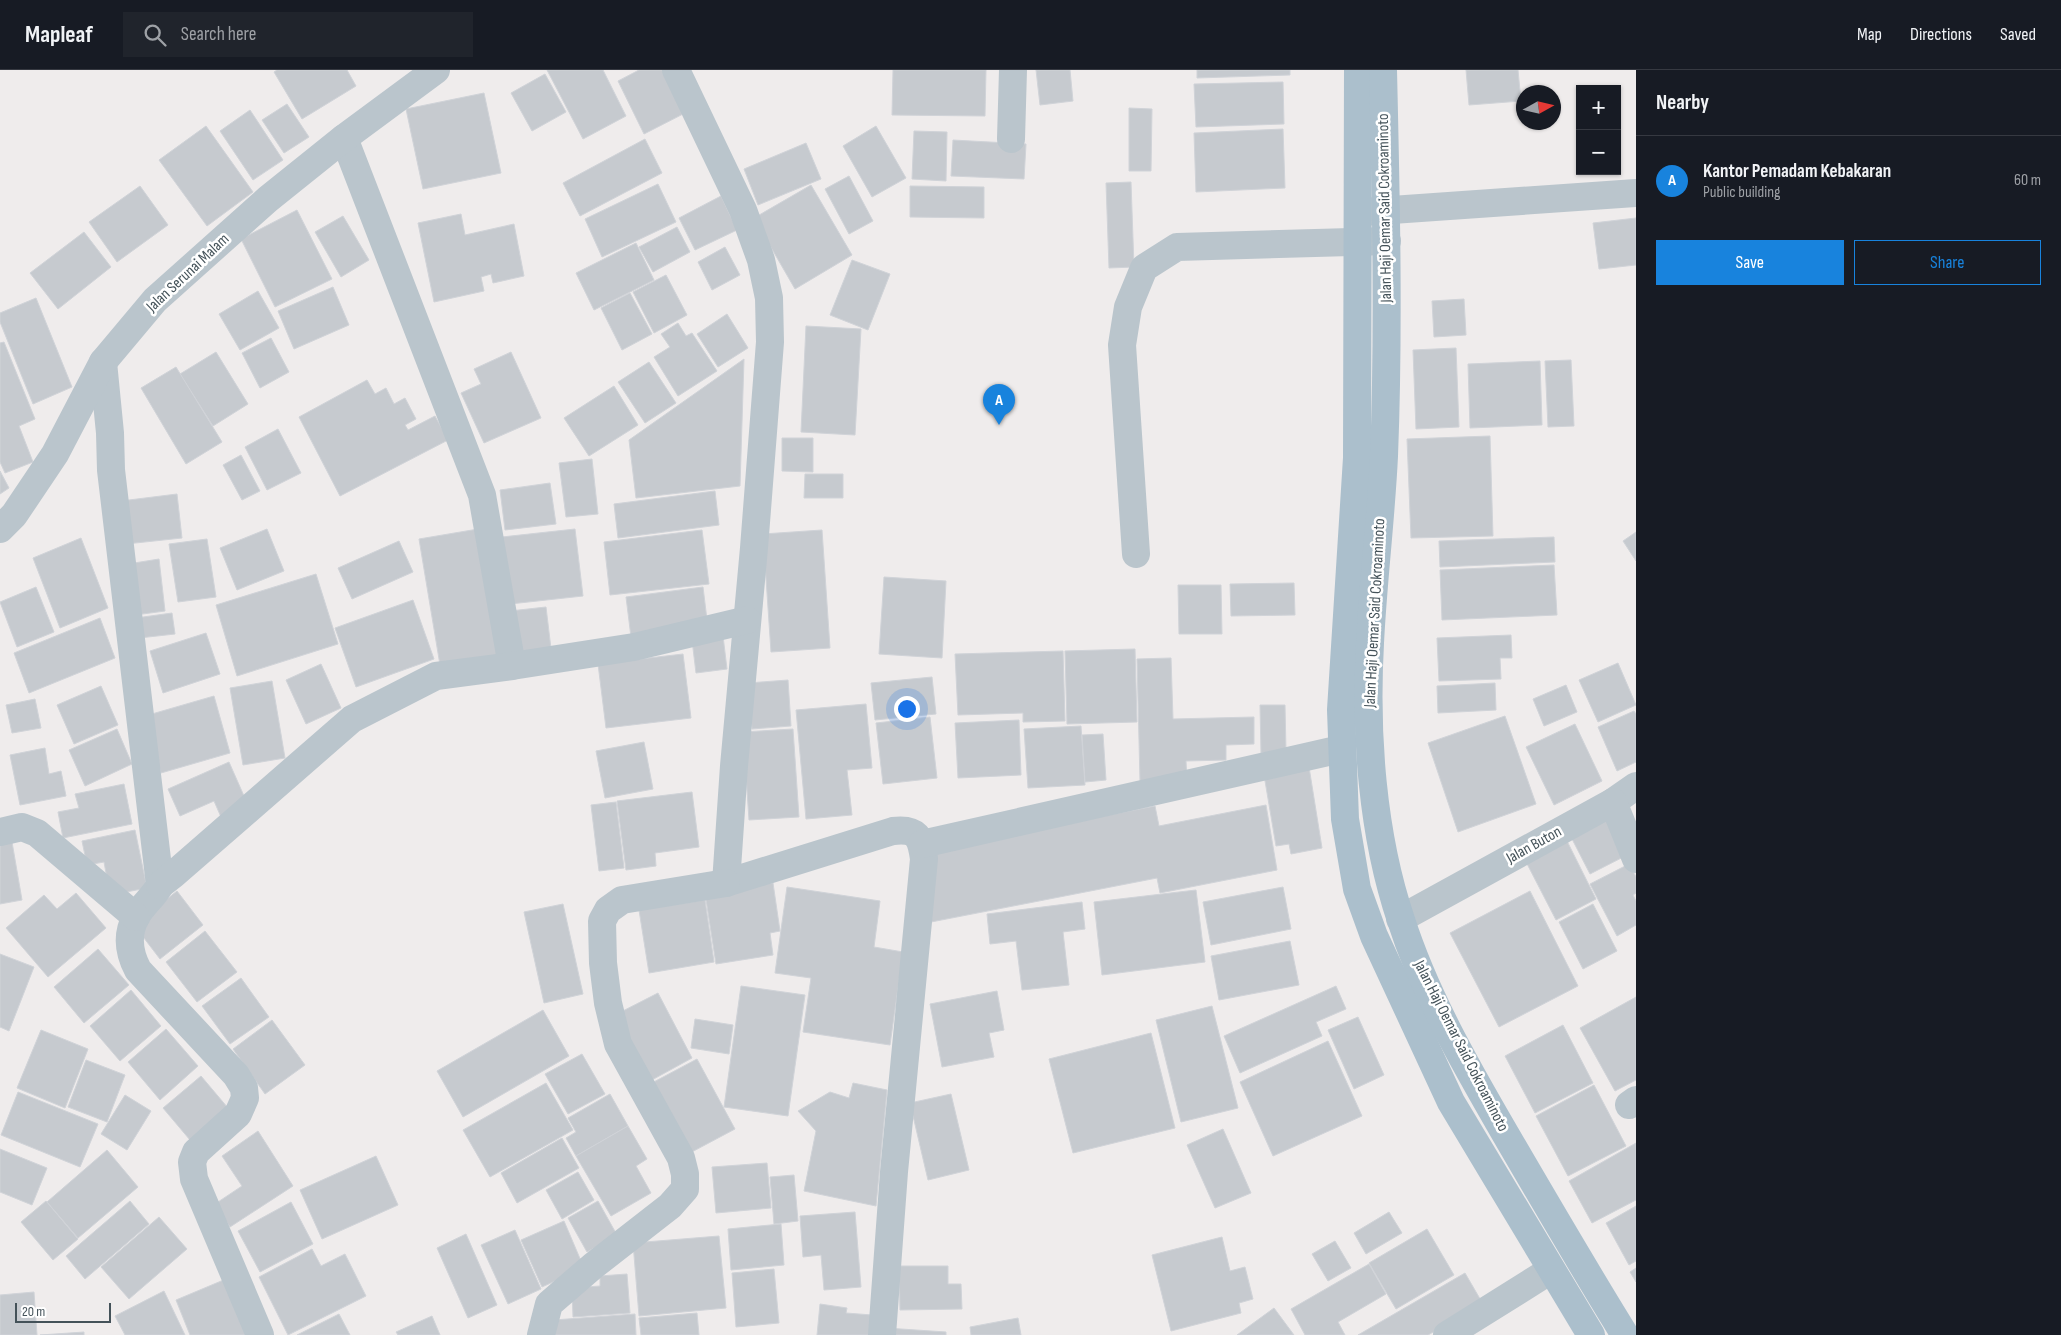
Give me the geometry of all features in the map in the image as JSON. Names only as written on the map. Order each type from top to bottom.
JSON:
[{"type":"main road","name":"Jalan Haji Oemar Said Cokroaminoto","points":[[1358,70],[1359,242],[1370,458],[1370,720],[1373,774],[1383,852],[1400,919],[1423,980],[1479,1088],[1575,1254],[1625,1335]]},
{"type":"main road","name":"Jalan Haji Oemar Said Cokroaminoto","points":[[1383,70],[1387,241],[1370,458],[1341,710],[1345,819],[1357,889],[1374,936],[1451,1102],[1591,1335]]},
{"type":"street","name":"Jalan Serunai Malam","points":[[0,529],[14,515],[55,454],[103,362],[155,300],[268,199],[344,138],[436,70]]},
{"type":"street","points":[[676,70],[743,210],[761,260],[769,298],[770,342],[734,766],[726,883]]},
{"type":"street","points":[[1011,139],[1013,70]]},
{"type":"street","points":[[344,138],[482,495],[512,666]]},
{"type":"street","points":[[1359,212],[1636,193]]},
{"type":"street","points":[[1136,554],[1122,345],[1128,307],[1144,268],[1177,247],[1387,241]]},
{"type":"street","points":[[103,362],[110,434],[111,470],[160,885]]},
{"type":"street","points":[[260,1335],[194,1179],[192,1162],[196,1152],[238,1114],[245,1098],[244,1088],[236,1075],[138,970],[131,956],[129,938],[136,917],[160,885],[352,719],[436,676],[634,647],[747,620]]},
{"type":"street","points":[[922,844],[1341,749]]},
{"type":"street","name":"Jalan Buton","points":[[1400,919],[1613,802],[1636,786]]},
{"type":"street","points":[[1613,802],[1636,859]]},
{"type":"street","points":[[0,832],[22,827],[37,833],[136,917]]},
{"type":"street","points":[[541,1335],[550,1304],[593,1266],[670,1206],[685,1189],[685,1174],[681,1158],[618,1044],[608,1003],[603,963],[602,922],[608,910],[622,900],[726,883],[893,831],[906,829],[916,834],[922,844],[924,859],[894,1172],[882,1335]]},
{"type":"street","points":[[1446,1335],[1551,1270]]},
{"type":"building","points":[[277,70],[347,70],[356,86],[302,119],[274,72]]},
{"type":"building","points":[[547,70],[603,70],[626,116],[583,139]]},
{"type":"building","points":[[639,70],[663,70],[685,113],[644,134],[618,81]]},
{"type":"building","points":[[893,70],[986,70],[985,116],[892,115]]},
{"type":"building","points":[[1036,70],[1070,70],[1073,101],[1040,105]]},
{"type":"building","points":[[1197,70],[1290,70],[1290,75],[1197,78]]},
{"type":"building","points":[[1466,70],[1518,70],[1519,85],[1516,85],[1516,101],[1469,105]]},
{"type":"building","points":[[545,74],[566,112],[532,131],[511,93]]},
{"type":"building","points":[[1283,82],[1284,124],[1196,127],[1194,84]]},
{"type":"building","points":[[484,93],[501,173],[423,189],[406,109]]},
{"type":"building","points":[[287,104],[309,137],[284,153],[262,120]]},
{"type":"building","points":[[1129,108],[1152,109],[1151,171],[1129,171]]},
{"type":"building","points":[[250,110],[283,160],[253,180],[220,131]]},
{"type":"building","points":[[206,126],[253,192],[207,226],[159,160]]},
{"type":"building","points":[[876,126],[906,178],[872,197],[843,146]]},
{"type":"building","points":[[1283,129],[1285,188],[1196,192],[1194,133]]},
{"type":"building","points":[[914,131],[947,132],[946,181],[912,179]]},
{"type":"building","points":[[645,139],[662,173],[580,216],[563,183]]},
{"type":"building","points":[[953,140],[1026,144],[1024,179],[951,176]]},
{"type":"building","points":[[806,143],[821,179],[758,205],[744,169]]},
{"type":"building","points":[[849,176],[873,221],[849,234],[825,189]]},
{"type":"building","points":[[1131,182],[1134,267],[1109,268],[1106,183]]},
{"type":"building","points":[[658,184],[676,222],[602,257],[585,219]]},
{"type":"building","points":[[811,185],[852,255],[795,289],[754,218]]},
{"type":"building","points":[[140,186],[168,225],[117,262],[89,222]]},
{"type":"building","points":[[910,186],[984,187],[984,218],[910,217]]},
{"type":"building","points":[[721,196],[737,230],[695,250],[679,218]]},
{"type":"building","points":[[297,210],[332,279],[275,307],[241,239]]},
{"type":"building","points":[[461,214],[465,235],[514,224],[524,276],[493,283],[491,274],[481,277],[484,291],[434,302],[418,223]]},
{"type":"building","points":[[343,216],[369,260],[341,277],[315,232]]},
{"type":"building","points":[[1636,218],[1636,265],[1599,269],[1593,223]]},
{"type":"building","points":[[677,227],[690,252],[653,272],[639,247]]},
{"type":"building","points":[[84,232],[111,267],[58,309],[30,273]]},
{"type":"building","points":[[636,243],[654,280],[594,310],[576,273]]},
{"type":"building","points":[[725,247],[740,275],[712,290],[698,262]]},
{"type":"building","points":[[852,260],[890,274],[868,330],[830,315]]},
{"type":"building","points":[[666,275],[687,315],[654,333],[633,292]]},
{"type":"building","points":[[333,287],[349,325],[294,349],[278,311]]},
{"type":"building","points":[[258,291],[279,328],[240,350],[219,314]]},
{"type":"building","points":[[630,293],[652,334],[622,350],[601,308]]},
{"type":"building","points":[[36,298],[72,387],[33,404],[0,322],[0,313]]},
{"type":"building","points":[[1464,299],[1466,335],[1434,337],[1432,301]]},
{"type":"building","points":[[727,314],[748,348],[718,367],[697,334]]},
{"type":"building","points":[[678,323],[686,336],[692,333],[717,371],[678,396],[654,357],[670,347],[661,334]]},
{"type":"building","points":[[806,326],[861,329],[855,435],[801,432]]},
{"type":"building","points":[[271,338],[289,372],[260,388],[242,353]]},
{"type":"building","points":[[4,342],[35,419],[19,426],[33,462],[5,473],[0,462],[0,343]]},
{"type":"building","points":[[1456,348],[1459,427],[1416,429],[1413,350]]},
{"type":"building","points":[[216,352],[248,404],[213,426],[180,374]]},
{"type":"building","points":[[511,352],[541,418],[484,443],[461,393],[481,384],[474,369]]},
{"type":"building","points":[[744,359],[740,486],[636,498],[629,440]]},
{"type":"building","points":[[1571,360],[1574,426],[1548,427],[1545,361]]},
{"type":"building","points":[[1540,361],[1542,425],[1470,428],[1468,364]]},
{"type":"building","points":[[649,362],[676,403],[645,423],[618,382]]},
{"type":"building","points":[[176,367],[222,442],[186,464],[141,388]]},
{"type":"building","points":[[367,380],[375,394],[386,388],[394,404],[405,398],[416,419],[405,425],[408,430],[435,416],[448,440],[340,496],[299,417]]},
{"type":"building","points":[[614,386],[638,425],[589,456],[564,418]]},
{"type":"building","points":[[278,429],[301,473],[267,490],[245,447]]},
{"type":"building","points":[[1490,436],[1493,536],[1411,538],[1407,439]]},
{"type":"building","points":[[782,438],[813,438],[813,472],[782,471]]},
{"type":"building","points":[[241,455],[260,491],[242,500],[223,465]]},
{"type":"building","points":[[592,459],[598,514],[566,517],[559,463]]},
{"type":"building","points":[[0,471],[9,488],[0,494]]},
{"type":"building","points":[[805,474],[843,474],[843,498],[804,498]]},
{"type":"building","points":[[550,483],[556,524],[505,530],[500,490]]},
{"type":"building","points":[[715,491],[719,525],[618,538],[614,504]]},
{"type":"building","points":[[177,494],[182,538],[126,544],[121,501]]},
{"type":"building","points":[[484,528],[505,654],[440,665],[419,539]]},
{"type":"building","points":[[267,529],[284,571],[237,590],[220,548]]},
{"type":"building","points":[[575,529],[583,596],[510,604],[502,537]]},
{"type":"building","points":[[702,530],[709,584],[610,595],[604,542]]},
{"type":"building","points":[[822,530],[830,648],[771,652],[763,534]]},
{"type":"building","points":[[1636,532],[1636,561],[1623,541]]},
{"type":"building","points":[[1554,537],[1555,562],[1440,567],[1439,541]]},
{"type":"building","points":[[81,538],[108,608],[60,628],[33,558]]},
{"type":"building","points":[[207,539],[216,597],[178,602],[169,544]]},
{"type":"building","points":[[399,541],[413,572],[352,599],[338,568]]},
{"type":"building","points":[[159,559],[165,611],[135,615],[128,564]]},
{"type":"building","points":[[1554,565],[1557,615],[1442,620],[1440,570]]},
{"type":"building","points":[[316,574],[338,644],[237,676],[216,605]]},
{"type":"building","points":[[884,577],[946,581],[942,658],[879,654]]},
{"type":"building","points":[[1294,583],[1295,615],[1231,616],[1230,584]]},
{"type":"building","points":[[1178,585],[1221,585],[1222,634],[1179,634]]},
{"type":"building","points":[[36,587],[54,632],[17,647],[0,602]]},
{"type":"building","points":[[703,587],[708,628],[631,637],[626,597]]},
{"type":"building","points":[[413,600],[434,659],[356,687],[335,628]]},
{"type":"building","points":[[546,607],[552,657],[516,662],[510,611]]},
{"type":"building","points":[[172,613],[175,634],[139,638],[136,618]]},
{"type":"building","points":[[100,618],[115,658],[29,693],[14,653]]},
{"type":"building","points":[[206,633],[220,674],[163,693],[150,651]]},
{"type":"building","points":[[1511,635],[1512,658],[1500,658],[1501,679],[1439,681],[1437,638]]},
{"type":"building","points":[[723,636],[727,669],[696,673],[692,640]]},
{"type":"building","points":[[1135,649],[1137,722],[1067,724],[1065,651]]},
{"type":"building","points":[[1063,651],[1065,721],[1023,722],[1023,713],[958,715],[955,654]]},
{"type":"building","points":[[683,654],[691,718],[606,728],[598,664]]},
{"type":"building","points":[[1171,658],[1173,719],[1254,717],[1254,744],[1226,745],[1226,760],[1186,761],[1187,779],[1140,781],[1137,659]]},
{"type":"building","points":[[1618,663],[1636,705],[1598,722],[1579,680]]},
{"type":"building","points":[[321,664],[341,708],[306,724],[286,680]]},
{"type":"building","points":[[932,677],[936,714],[875,720],[871,683]]},
{"type":"building","points":[[788,680],[791,726],[752,729],[748,683]]},
{"type":"building","points":[[272,681],[285,758],[243,765],[230,688]]},
{"type":"building","points":[[1495,683],[1496,710],[1438,713],[1437,686]]},
{"type":"building","points":[[1566,685],[1577,712],[1544,726],[1533,699]]},
{"type":"building","points":[[101,686],[118,725],[74,744],[57,705]]},
{"type":"building","points":[[214,696],[230,753],[161,773],[145,716]]},
{"type":"building","points":[[35,699],[41,728],[12,733],[6,705]]},
{"type":"building","points":[[866,704],[872,768],[847,770],[852,815],[806,819],[796,710]]},
{"type":"building","points":[[1260,705],[1285,705],[1286,752],[1261,753]]},
{"type":"building","points":[[1634,711],[1636,714],[1636,762],[1617,771],[1598,727]]},
{"type":"building","points":[[1505,716],[1536,804],[1458,832],[1428,743]]},
{"type":"building","points":[[930,717],[937,778],[883,784],[876,723]]},
{"type":"building","points":[[1019,720],[1021,775],[958,778],[955,723]]},
{"type":"building","points":[[1575,724],[1602,781],[1554,805],[1526,747]]},
{"type":"building","points":[[1081,726],[1085,785],[1028,788],[1024,729]]},
{"type":"building","points":[[117,729],[132,764],[85,786],[69,750]]},
{"type":"building","points":[[793,729],[799,817],[749,820],[743,732]]},
{"type":"building","points":[[1103,734],[1106,780],[1085,782],[1082,735]]},
{"type":"building","points":[[644,742],[653,789],[605,798],[596,751]]},
{"type":"building","points":[[45,748],[49,774],[61,771],[66,796],[20,805],[10,755]]},
{"type":"building","points":[[229,762],[248,805],[221,817],[214,801],[180,816],[168,789]]},
{"type":"building","points":[[1309,767],[1322,848],[1291,854],[1289,844],[1276,846],[1264,775]]},
{"type":"building","points":[[124,784],[132,824],[63,838],[58,812],[79,808],[75,794]]},
{"type":"building","points":[[692,792],[699,847],[655,853],[656,866],[626,870],[617,801]]},
{"type":"building","points":[[616,802],[624,868],[599,871],[591,805]]},
{"type":"building","points":[[1266,805],[1277,870],[1160,893],[1157,878],[926,923],[930,850],[1155,806],[1159,826]]},
{"type":"building","points":[[1614,815],[1633,852],[1590,874],[1571,837]]},
{"type":"building","points":[[135,830],[147,888],[110,895],[104,862],[87,865],[82,841]]},
{"type":"building","points":[[1565,837],[1596,899],[1556,920],[1524,858]]},
{"type":"building","points":[[12,842],[22,900],[0,904],[0,845]]},
{"type":"building","points":[[1629,864],[1636,877],[1636,893],[1633,895],[1636,901],[1636,925],[1617,936],[1590,884]]},
{"type":"building","points":[[773,883],[780,931],[770,933],[773,955],[716,964],[705,893]]},
{"type":"building","points":[[787,887],[880,901],[874,947],[903,952],[890,1045],[803,1032],[811,978],[775,973]]},
{"type":"building","points":[[1283,887],[1291,929],[1211,945],[1203,902]]},
{"type":"building","points":[[1196,890],[1205,962],[1102,975],[1094,902]]},
{"type":"building","points":[[177,891],[203,925],[160,959],[134,925]]},
{"type":"building","points":[[1530,891],[1578,986],[1499,1027],[1450,933]]},
{"type":"building","points":[[76,893],[106,928],[48,977],[6,928],[44,895],[57,909]]},
{"type":"building","points":[[705,900],[714,962],[649,973],[639,910]]},
{"type":"building","points":[[1082,902],[1085,929],[1063,932],[1069,985],[1022,990],[1016,941],[990,944],[987,914]]},
{"type":"building","points":[[563,904],[583,994],[544,1003],[524,912]]},
{"type":"building","points":[[1593,904],[1617,951],[1583,969],[1559,922]]},
{"type":"building","points":[[205,931],[237,972],[197,1002],[166,962]]},
{"type":"building","points":[[1290,941],[1299,985],[1219,1000],[1211,956]]},
{"type":"building","points":[[98,949],[129,985],[84,1023],[54,987]]},
{"type":"building","points":[[0,954],[34,967],[9,1031],[0,1027]]},
{"type":"building","points":[[241,978],[269,1017],[230,1044],[202,1006]]},
{"type":"building","points":[[741,986],[805,995],[788,1116],[724,1107]]},
{"type":"building","points":[[1336,986],[1346,1009],[1316,1022],[1322,1036],[1240,1073],[1224,1036]]},
{"type":"building","points":[[131,990],[161,1026],[120,1061],[90,1026]]},
{"type":"building","points":[[997,991],[1004,1030],[989,1033],[994,1057],[942,1067],[930,1004]]},
{"type":"building","points":[[658,993],[692,1058],[650,1081],[615,1015]]},
{"type":"building","points":[[1636,997],[1636,1080],[1615,1091],[1580,1028]]},
{"type":"building","points":[[1212,1006],[1238,1108],[1181,1122],[1156,1020]]},
{"type":"building","points":[[543,1010],[569,1056],[463,1117],[437,1071]]},
{"type":"building","points":[[1358,1017],[1384,1075],[1354,1089],[1328,1030]]},
{"type":"building","points":[[695,1019],[733,1025],[729,1054],[691,1048]]},
{"type":"building","points":[[272,1020],[305,1065],[265,1094],[233,1049]]},
{"type":"building","points":[[1563,1025],[1593,1083],[1535,1113],[1505,1056]]},
{"type":"building","points":[[166,1029],[198,1066],[160,1100],[128,1062]]},
{"type":"building","points":[[41,1030],[88,1049],[65,1108],[17,1088]]},
{"type":"building","points":[[1151,1033],[1175,1128],[1073,1153],[1049,1059]]},
{"type":"building","points":[[1328,1041],[1362,1116],[1273,1156],[1240,1082]]},
{"type":"building","points":[[582,1054],[605,1094],[568,1114],[545,1074]]},
{"type":"building","points":[[697,1059],[735,1129],[688,1154],[650,1084]]},
{"type":"building","points":[[86,1060],[125,1075],[107,1122],[68,1107]]},
{"type":"building","points":[[201,1076],[228,1108],[190,1140],[163,1108]]},
{"type":"building","points":[[546,1083],[573,1130],[490,1177],[463,1130]]},
{"type":"building","points":[[853,1083],[887,1090],[876,1206],[804,1191],[816,1131],[798,1111],[830,1092],[849,1098]]},
{"type":"building","points":[[1594,1085],[1626,1146],[1568,1176],[1536,1116]]},
{"type":"building","points":[[18,1092],[98,1124],[80,1167],[1,1135]]},
{"type":"building","points":[[610,1094],[628,1126],[576,1156],[566,1138],[576,1132],[568,1118]]},
{"type":"building","points":[[951,1094],[969,1170],[928,1180],[910,1103]]},
{"type":"building","points":[[125,1095],[151,1111],[127,1150],[101,1134]]},
{"type":"building","points":[[628,1126],[647,1159],[636,1166],[651,1193],[611,1216],[576,1156]]},
{"type":"building","points":[[1223,1129],[1251,1193],[1215,1208],[1187,1145]]},
{"type":"building","points":[[258,1131],[293,1186],[230,1227],[215,1204],[242,1186],[222,1156]]},
{"type":"building","points":[[562,1138],[579,1168],[517,1203],[501,1173]]},
{"type":"building","points":[[1636,1143],[1636,1200],[1592,1223],[1569,1181]]},
{"type":"building","points":[[0,1149],[47,1168],[32,1205],[0,1192]]},
{"type":"building","points":[[107,1150],[138,1187],[78,1238],[47,1202]]},
{"type":"building","points":[[376,1156],[398,1205],[322,1239],[300,1190]]},
{"type":"building","points":[[767,1163],[771,1208],[716,1213],[712,1167]]},
{"type":"building","points":[[578,1172],[594,1200],[562,1219],[546,1190]]},
{"type":"building","points":[[794,1175],[798,1221],[774,1224],[770,1177]]},
{"type":"building","points":[[46,1201],[78,1239],[53,1260],[21,1222]]},
{"type":"building","points":[[130,1201],[149,1224],[85,1279],[66,1256]]},
{"type":"building","points":[[598,1201],[617,1235],[587,1252],[568,1218]]},
{"type":"building","points":[[291,1202],[313,1244],[260,1272],[238,1231]]},
{"type":"building","points":[[1636,1206],[1636,1261],[1629,1265],[1606,1223]]},
{"type":"building","points":[[855,1212],[861,1287],[824,1290],[821,1255],[803,1257],[800,1216]]},
{"type":"building","points":[[1389,1212],[1402,1233],[1366,1254],[1354,1233]]},
{"type":"building","points":[[159,1217],[187,1249],[129,1299],[101,1267]]},
{"type":"building","points":[[564,1221],[584,1268],[542,1287],[521,1240]]},
{"type":"building","points":[[781,1224],[784,1265],[731,1270],[728,1229]]},
{"type":"building","points":[[1427,1229],[1454,1275],[1396,1309],[1369,1263]]},
{"type":"building","points":[[515,1230],[541,1289],[508,1304],[481,1245]]},
{"type":"building","points":[[466,1234],[497,1305],[468,1318],[437,1248]]},
{"type":"building","points":[[719,1236],[726,1308],[639,1316],[633,1243]]},
{"type":"building","points":[[1222,1237],[1230,1271],[1245,1267],[1253,1299],[1239,1303],[1241,1313],[1171,1331],[1152,1255]]},
{"type":"building","points":[[1335,1241],[1351,1268],[1328,1281],[1312,1254]]},
{"type":"building","points":[[312,1249],[321,1266],[345,1254],[366,1296],[288,1335],[259,1277]]},
{"type":"building","points":[[1369,1264],[1386,1294],[1338,1322],[1345,1335],[1305,1335],[1291,1309]]},
{"type":"building","points":[[899,1266],[948,1266],[948,1284],[961,1284],[962,1309],[900,1310]]},
{"type":"building","points":[[1636,1268],[1636,1282],[1630,1272]]},
{"type":"building","points":[[774,1269],[779,1323],[736,1327],[732,1273]]},
{"type":"building","points":[[1465,1273],[1483,1304],[1428,1335],[1358,1335]]},
{"type":"building","points":[[627,1274],[630,1313],[573,1317],[572,1288],[600,1286],[600,1276]]},
{"type":"building","points":[[226,1279],[248,1335],[190,1335],[176,1300]]},
{"type":"building","points":[[164,1291],[185,1335],[125,1335],[115,1316]]},
{"type":"building","points":[[34,1292],[37,1335],[0,1335],[0,1295]]},
{"type":"building","points":[[820,1304],[847,1308],[846,1313],[872,1315],[870,1335],[817,1335]]},
{"type":"building","points":[[1274,1308],[1294,1335],[1237,1335]]},
{"type":"building","points":[[697,1313],[699,1335],[641,1335],[639,1318]]},
{"type":"building","points":[[339,1314],[350,1335],[297,1335]]},
{"type":"building","points":[[635,1314],[636,1335],[555,1335],[554,1320]]},
{"type":"building","points":[[432,1316],[440,1335],[398,1335],[396,1332]]},
{"type":"building","points":[[1018,1318],[1021,1335],[971,1335],[970,1327]]},
{"type":"building","points":[[886,1328],[946,1332],[946,1335],[885,1335]]},
{"type":"building","points":[[84,1332],[84,1335],[40,1335]]},
{"type":"place","name":"Kantor Pemadam Kebakaran","points":[[999,425]]}]
